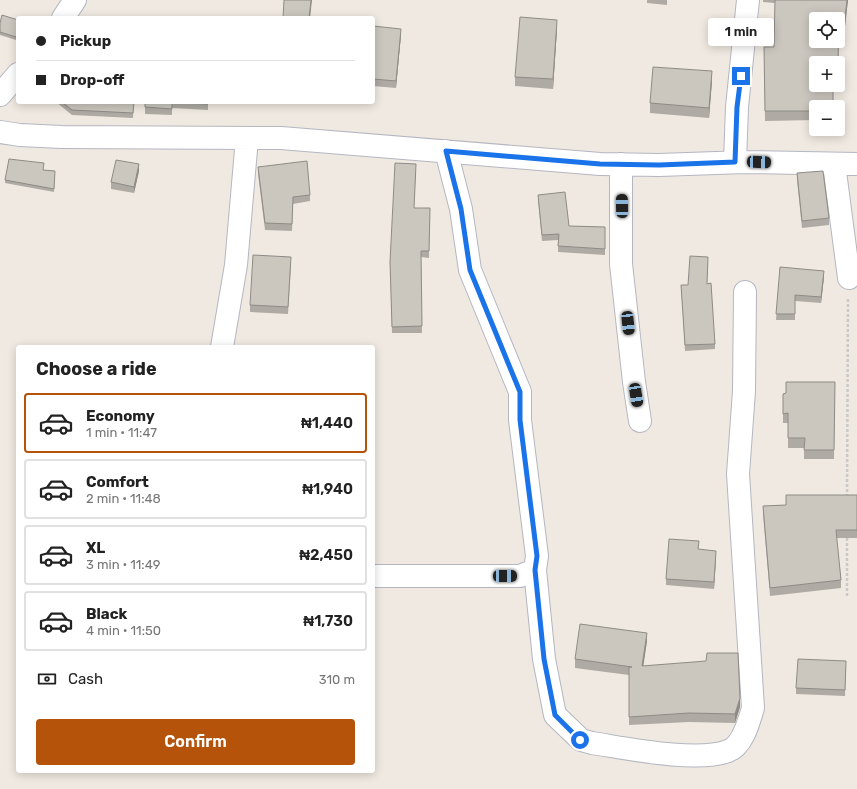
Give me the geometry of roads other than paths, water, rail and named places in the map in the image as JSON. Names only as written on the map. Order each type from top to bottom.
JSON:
[{"type":"street","points":[[63,16],[75,0]]},
{"type":"street","points":[[735,162],[737,107],[748,0]]},
{"type":"street","points":[[0,95],[16,76]]},
{"type":"street","points":[[0,132],[62,138],[281,138],[552,161],[621,164],[659,165],[735,162],[857,164]]},
{"type":"street","points":[[222,345],[236,265],[247,138]]},
{"type":"street","points":[[446,151],[461,209],[470,270],[520,392],[520,420],[537,556],[535,570],[544,659],[555,715],[580,740],[668,754],[703,755],[729,751],[744,736],[753,708],[738,474],[744,391],[746,292]]},
{"type":"street","points":[[621,164],[621,264],[634,382],[640,421]]},
{"type":"street","points":[[834,164],[849,278]]},
{"type":"street","points":[[375,576],[520,576],[535,570]]}]
